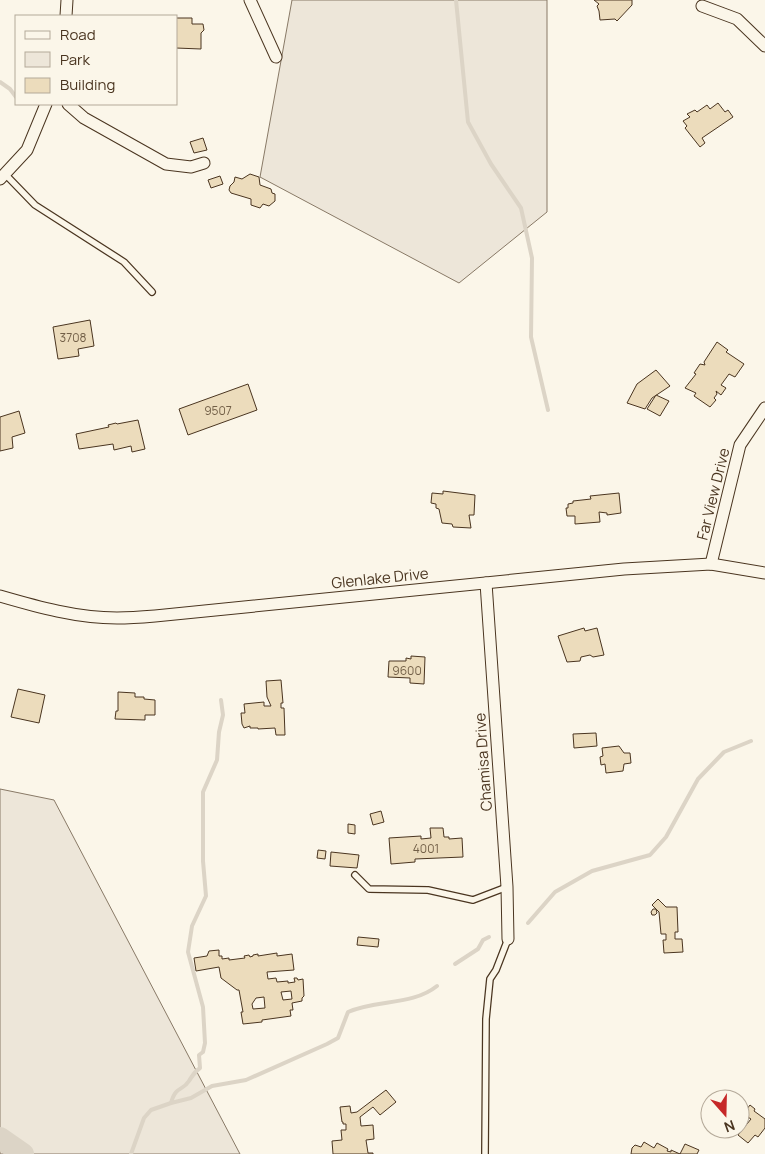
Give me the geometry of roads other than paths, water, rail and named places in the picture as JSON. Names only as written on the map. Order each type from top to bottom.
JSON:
[{"type":"street","points":[[66,15],[67,0]]},
{"type":"street","points":[[250,0],[276,57]]},
{"type":"street","points":[[702,6],[738,19],[765,46]]},
{"type":"street","points":[[2,177],[27,150],[46,105]]},
{"type":"street","points":[[69,105],[84,118],[166,164],[191,167],[204,163]]},
{"type":"street","name":"Far View Drive","points":[[711,564],[740,445],[765,408]]},
{"type":"street","name":"Glenlake Drive","points":[[0,596],[33,606],[77,615],[116,618],[155,616],[624,569],[711,564],[765,573]]},
{"type":"street","name":"Chamisa Drive","points":[[486,583],[507,887],[508,940]]},
{"type":"lane","points":[[2,177],[36,205],[124,262],[152,292]]},
{"type":"lane","points":[[355,875],[368,889],[428,890],[473,900],[507,887]]},
{"type":"lane","points":[[485,1154],[486,1020],[489,987],[490,979],[496,970],[508,940]]},
{"type":"waterway","points":[[456,0],[468,122],[491,164],[521,208],[532,258],[531,337],[548,410]]},
{"type":"waterway","points":[[0,82],[10,89],[15,96]]},
{"type":"waterway","points":[[131,1154],[144,1118],[151,1110],[171,1103],[177,1091],[200,1068],[199,1055],[203,1052],[205,1043],[203,1007],[188,952],[192,926],[206,896],[203,861],[203,792],[217,760],[219,732],[223,715],[221,700]]},
{"type":"waterway","points":[[528,923],[555,892],[592,871],[650,855],[666,837],[698,779],[724,752],[751,741]]},
{"type":"waterway","points":[[455,964],[478,949],[483,940],[489,937]]},
{"type":"waterway","points":[[171,1103],[191,1098],[212,1086],[246,1080],[327,1044],[338,1038],[348,1012],[371,1005],[417,997],[437,986]]},
{"type":"waterway","points":[[0,1138],[23,1154]]}]
